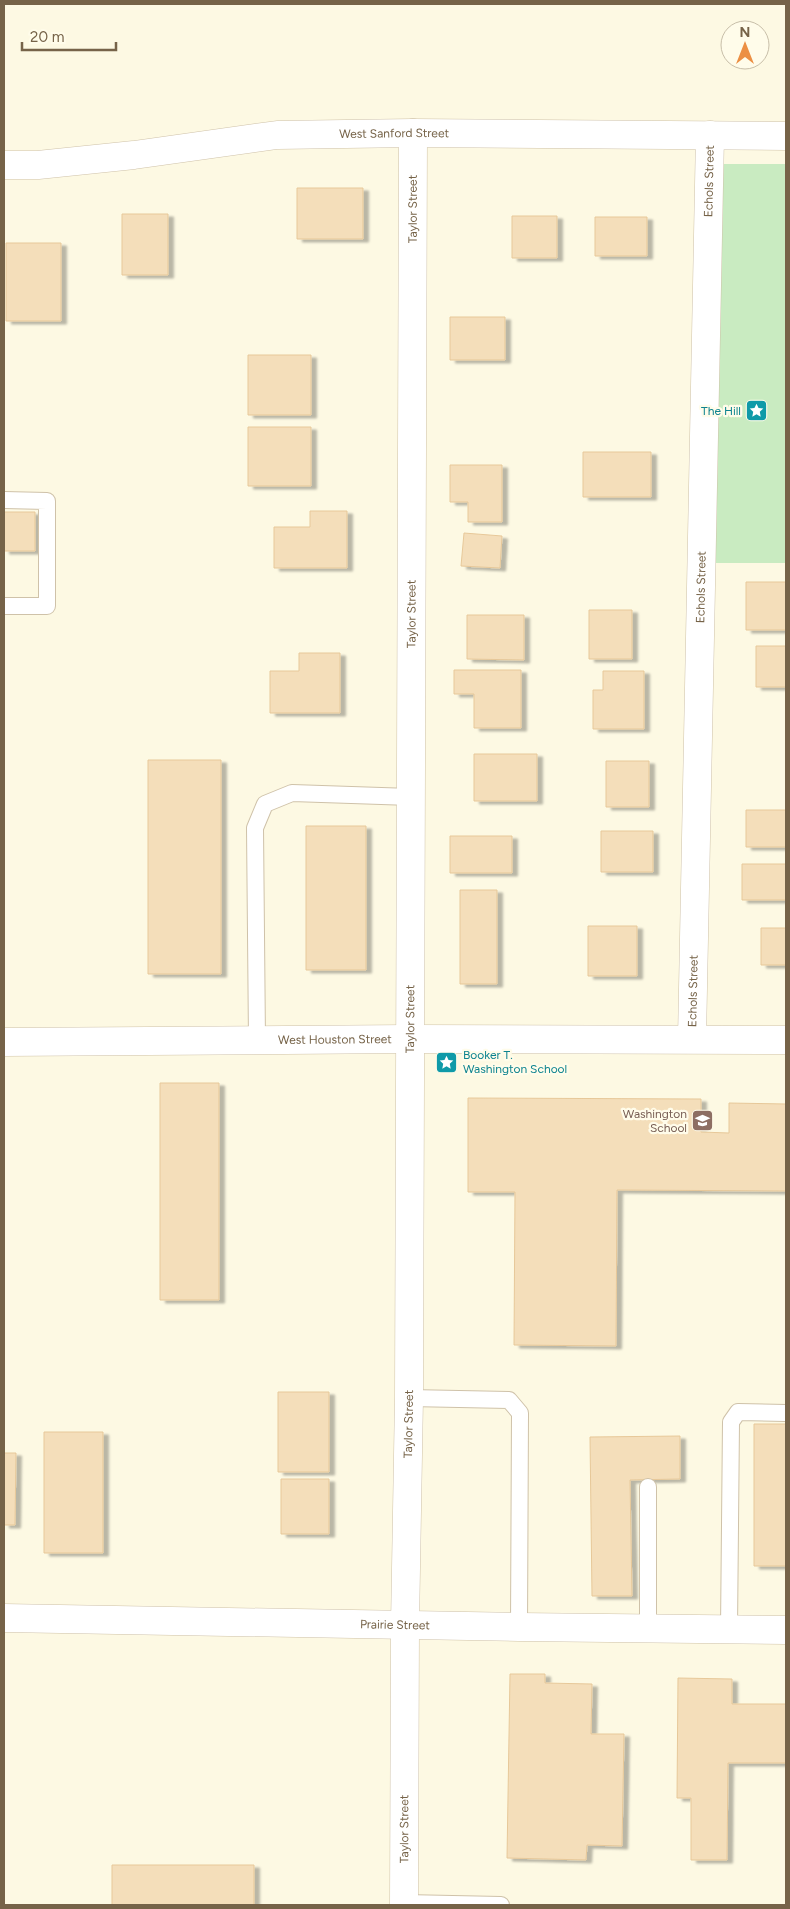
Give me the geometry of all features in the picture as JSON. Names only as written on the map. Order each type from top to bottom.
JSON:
[{"type":"street","name":"West Sanford Street","points":[[4,165],[38,165],[134,155],[277,135],[413,132],[786,136]]},
{"type":"street","name":"Taylor Street","points":[[404,1904],[409,1398],[413,132]]},
{"type":"street","name":"Echols Street","points":[[692,1039],[710,135]]},
{"type":"street","name":"West Houston Street","points":[[4,1042],[409,1039],[786,1040]]},
{"type":"street","name":"Prairie Street","points":[[4,1618],[786,1630]]},
{"type":"lane","points":[[4,500],[47,501],[48,606],[4,606]]},
{"type":"lane","points":[[258,1041],[255,828],[265,804],[292,793],[411,797]]},
{"type":"lane","points":[[409,1398],[509,1400],[520,1413],[519,1627]]},
{"type":"lane","points":[[730,1629],[731,1422],[738,1412],[786,1413]]},
{"type":"lane","points":[[648,1487],[648,1628]]},
{"type":"lane","points":[[404,1904],[501,1905]]},
{"type":"green space","points":[[716,164],[786,164],[786,563],[715,563]]},
{"type":"building","points":[[297,188],[363,188],[363,239],[297,239]]},
{"type":"building","points":[[122,214],[168,214],[168,275],[122,275]]},
{"type":"building","points":[[512,216],[557,216],[557,258],[512,258]]},
{"type":"building","points":[[595,217],[647,217],[647,256],[595,256]]},
{"type":"building","points":[[6,243],[61,243],[61,321],[6,321]]},
{"type":"building","points":[[450,317],[505,317],[505,360],[450,360]]},
{"type":"building","points":[[248,355],[311,355],[311,415],[248,415]]},
{"type":"building","points":[[248,427],[311,427],[311,486],[248,486]]},
{"type":"building","points":[[583,452],[651,452],[651,497],[583,497]]},
{"type":"building","points":[[450,465],[502,465],[502,522],[468,522],[468,502],[450,502]]},
{"type":"building","points":[[310,511],[347,511],[347,568],[274,568],[274,527],[310,527]]},
{"type":"building","points":[[4,512],[35,512],[35,551],[4,551]]},
{"type":"building","points":[[464,533],[502,536],[500,568],[461,566]]},
{"type":"building","points":[[746,582],[786,582],[786,630],[746,630]]},
{"type":"building","points":[[589,610],[632,610],[632,659],[589,659]]},
{"type":"building","points":[[467,615],[524,615],[524,660],[467,659]]},
{"type":"building","points":[[756,646],[786,646],[786,687],[756,687]]},
{"type":"building","points":[[299,653],[340,653],[340,713],[270,713],[270,671],[299,671]]},
{"type":"building","points":[[454,670],[521,670],[521,728],[474,728],[474,694],[454,694]]},
{"type":"building","points":[[603,671],[644,671],[644,729],[593,729],[593,690],[603,690]]},
{"type":"building","points":[[474,754],[537,754],[537,801],[474,801]]},
{"type":"building","points":[[148,760],[221,760],[221,974],[148,974]]},
{"type":"building","points":[[606,761],[649,761],[649,807],[606,807]]},
{"type":"building","points":[[746,810],[786,810],[786,847],[746,847]]},
{"type":"building","points":[[306,826],[366,826],[366,970],[306,970]]},
{"type":"building","points":[[601,831],[653,831],[653,872],[601,872]]},
{"type":"building","points":[[450,836],[512,836],[512,873],[450,873]]},
{"type":"building","points":[[742,864],[786,864],[786,900],[742,900]]},
{"type":"building","points":[[460,890],[497,890],[497,984],[460,984]]},
{"type":"building","points":[[588,926],[637,926],[637,976],[588,976]]},
{"type":"building","points":[[761,928],[786,928],[786,965],[761,965]]},
{"type":"building","points":[[160,1083],[219,1083],[219,1300],[160,1300]]},
{"type":"building","points":[[468,1098],[701,1099],[701,1132],[729,1133],[729,1103],[786,1104],[786,1191],[617,1190],[616,1346],[514,1345],[515,1192],[468,1192]]},
{"type":"building","points":[[278,1392],[329,1392],[329,1472],[278,1472]]},
{"type":"building","points":[[754,1424],[786,1424],[786,1566],[754,1566]]},
{"type":"building","points":[[44,1432],[103,1432],[103,1553],[44,1553]]},
{"type":"building","points":[[680,1436],[680,1479],[630,1480],[632,1596],[592,1596],[590,1437]]},
{"type":"building","points":[[4,1453],[16,1453],[15,1525],[4,1525]]},
{"type":"building","points":[[281,1479],[329,1479],[329,1534],[281,1534]]},
{"type":"building","points":[[510,1674],[545,1674],[545,1683],[592,1684],[591,1734],[624,1734],[622,1846],[587,1845],[586,1860],[507,1858]]},
{"type":"building","points":[[678,1678],[732,1679],[732,1704],[786,1704],[786,1763],[728,1763],[727,1860],[691,1860],[691,1798],[677,1798]]},
{"type":"building","points":[[112,1865],[254,1865],[254,1905],[112,1905]]},
{"type":"place","name":"The Hill","points":[[757,411]]},
{"type":"place","name":"Booker T. Washington School","points":[[447,1062]]},
{"type":"place","name":"Washington School","points":[[703,1121]]}]
